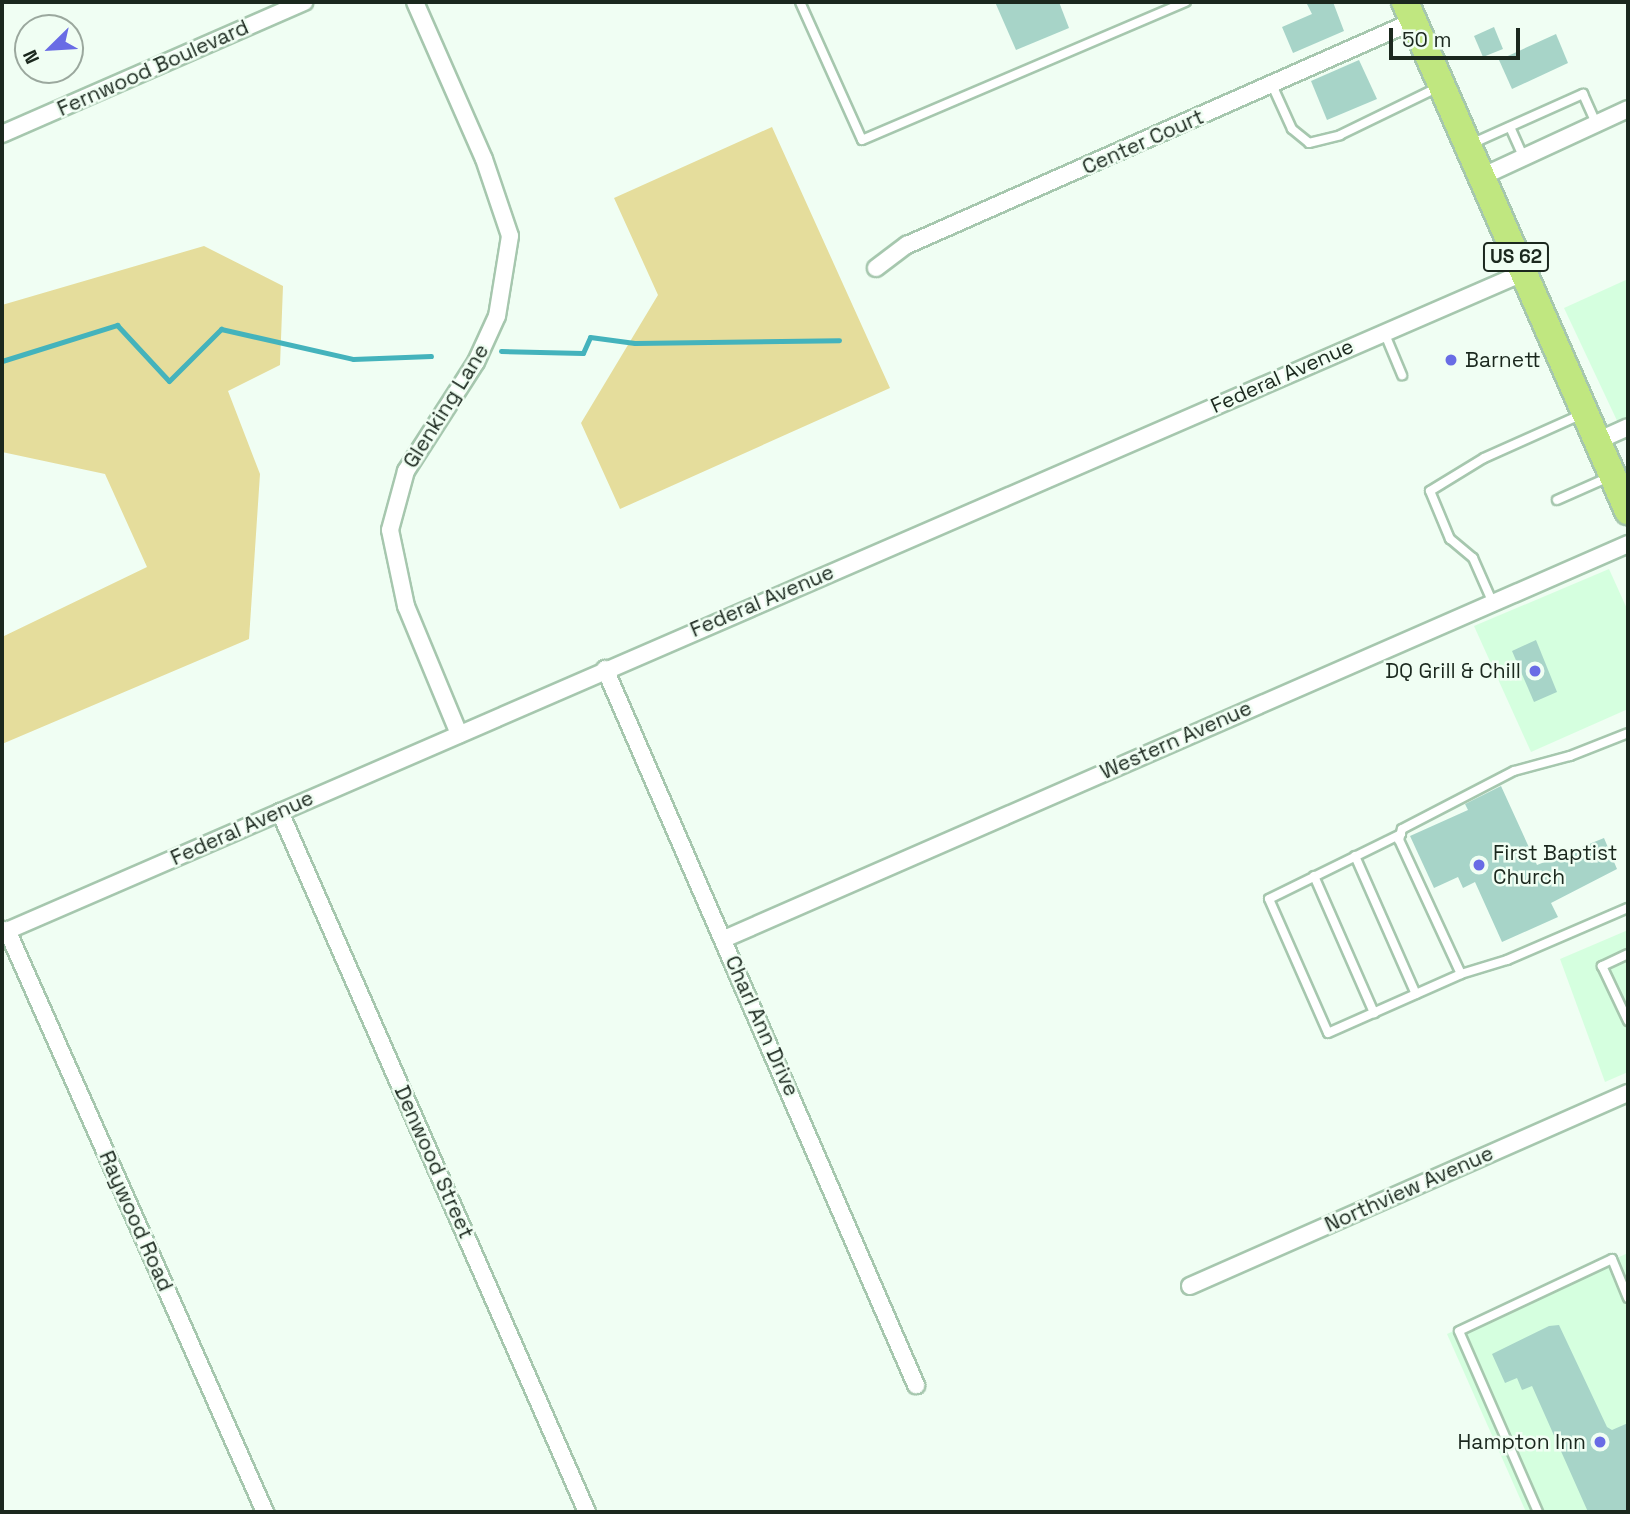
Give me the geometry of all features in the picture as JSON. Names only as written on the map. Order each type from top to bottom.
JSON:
[{"type":"highway","name":"US 62","points":[[1409,12],[1628,511]]},
{"type":"street","name":"Fernwood Boulevard","points":[[2,134],[304,2]]},
{"type":"street","name":"Glenking Lane","points":[[415,2],[484,159],[510,236],[497,316],[476,362],[405,471],[390,530],[406,606],[459,734]]},
{"type":"street","name":"Center Court","points":[[876,268],[907,245],[1272,85],[1409,12]]},
{"type":"street","points":[[1481,177],[1628,109]]},
{"type":"street","name":"Federal Avenue","points":[[5,932],[605,669],[1524,272]]},
{"type":"street","points":[[1597,441],[1628,427]]},
{"type":"street","name":"Western Avenue","points":[[724,939],[1492,601],[1628,544]]},
{"type":"street","name":"Charl Ann Drive","points":[[605,669],[916,1385]]},
{"type":"street","name":"Denwood Street","points":[[280,812],[587,1512]]},
{"type":"street","name":"Raywood Road","points":[[5,932],[265,1512]]},
{"type":"street","name":"Northview Avenue","points":[[1190,1286],[1628,1093]]},
{"type":"lane","points":[[800,2],[862,140],[1180,3]]},
{"type":"lane","points":[[1272,85],[1292,130],[1309,143],[1340,135],[1441,85]]},
{"type":"lane","points":[[1468,146],[1583,94],[1596,123]]},
{"type":"lane","points":[[1510,127],[1523,156]]},
{"type":"lane","points":[[1384,331],[1402,375]]},
{"type":"lane","points":[[1492,601],[1473,558],[1450,539],[1430,491],[1484,458],[1584,413]]},
{"type":"lane","points":[[1557,500],[1612,476]]},
{"type":"lane","points":[[1628,733],[1570,756],[1514,771],[1433,809],[1400,837],[1269,899],[1328,1033],[1461,974],[1507,960],[1628,908]]},
{"type":"lane","points":[[1400,837],[1461,974]]},
{"type":"lane","points":[[1355,856],[1416,994]]},
{"type":"lane","points":[[1314,876],[1374,1013]]},
{"type":"lane","points":[[1628,954],[1602,966],[1628,1021]]},
{"type":"lane","points":[[1538,1512],[1459,1331],[1612,1259],[1628,1298]]},
{"type":"shaded area","points":[[772,127],[890,388],[620,509],[581,423],[658,295],[614,198]]},
{"type":"shaded area","points":[[204,246],[283,286],[280,365],[228,391],[260,474],[249,639],[2,744],[2,637],[147,567],[105,474],[2,452],[2,305]]},
{"type":"shaded area","points":[[1628,279],[1628,444],[1564,308]]},
{"type":"shaded area","points":[[1609,569],[1628,611],[1628,709],[1531,752],[1474,626]]},
{"type":"shaded area","points":[[1628,930],[1628,1072],[1605,1082],[1560,959]]},
{"type":"shaded area","points":[[1628,1253],[1628,1512],[1526,1512],[1447,1334]]},
{"type":"building","points":[[995,2],[1059,2],[1069,28],[1016,50]]},
{"type":"building","points":[[1306,2],[1333,2],[1344,31],[1293,53],[1282,27],[1312,14]]},
{"type":"building","points":[[1494,27],[1503,49],[1483,57],[1474,36]]},
{"type":"building","points":[[1556,34],[1568,63],[1512,89],[1499,60]]},
{"type":"building","points":[[1359,60],[1377,99],[1327,120],[1311,81]]},
{"type":"building","name":"DQ Grill & Chill","points":[[1536,640],[1557,692],[1534,702],[1512,651]]},
{"type":"building","name":"First Baptist Church","points":[[1501,786],[1537,865],[1604,838],[1617,869],[1551,903],[1558,917],[1502,942],[1475,882],[1463,888],[1458,877],[1434,888],[1410,836],[1468,810],[1465,804]]},
{"type":"building","points":[[1559,1325],[1607,1427],[1612,1430],[1628,1423],[1628,1512],[1588,1512],[1532,1386],[1522,1390],[1517,1378],[1505,1383],[1492,1354],[1549,1326]]},
{"type":"waterway","points":[[2,361],[117,325],[169,381],[221,329],[353,359],[431,356]]},
{"type":"waterway","points":[[501,351],[583,353],[590,337],[635,343],[839,340]]},
{"type":"place","name":"Barnett","points":[[1451,360]]},
{"type":"place","name":"DQ Grill & Chill","points":[[1535,671]]},
{"type":"place","name":"First Baptist Church","points":[[1479,865]]},
{"type":"place","name":"Hampton Inn","points":[[1600,1442]]}]
